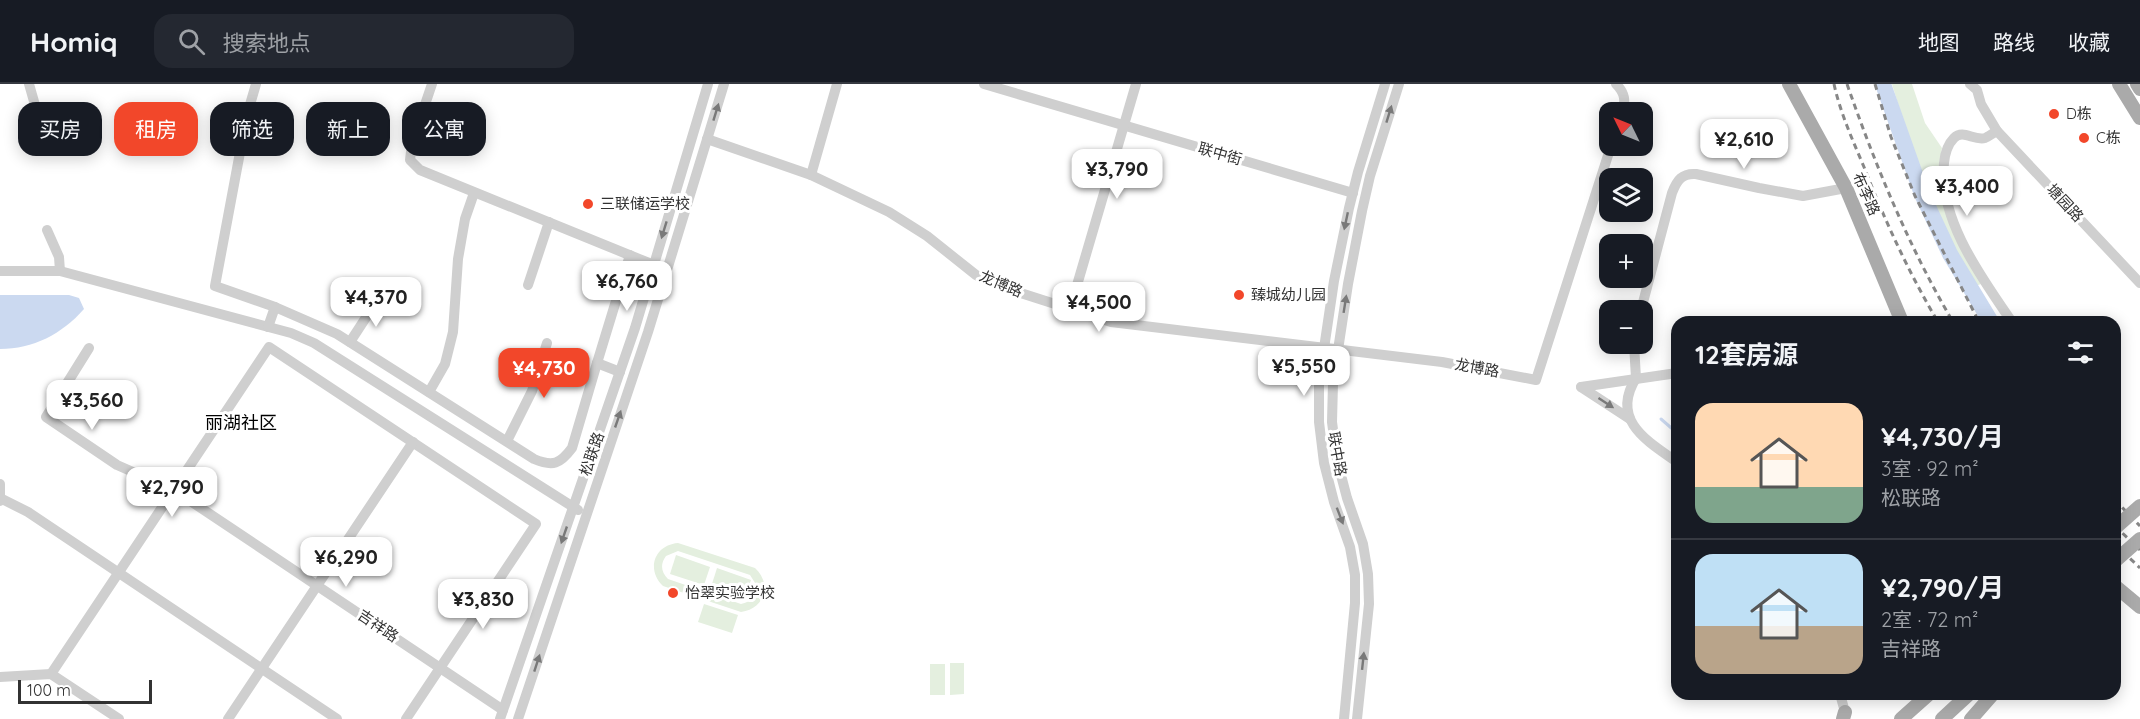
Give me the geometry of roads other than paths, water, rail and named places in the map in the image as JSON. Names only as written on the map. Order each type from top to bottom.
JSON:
[{"type":"main road","name":"布李路","points":[[1789,84],[1846,188],[1899,316]]},
{"type":"main road","points":[[2119,84],[2140,118]]},
{"type":"main road","points":[[2137,84],[2140,89]]},
{"type":"main road","points":[[2121,523],[2140,506]]},
{"type":"main road","points":[[2121,556],[2140,539]]},
{"type":"main road","points":[[2121,591],[2140,607]]},
{"type":"main road","points":[[1901,719],[1922,700]]},
{"type":"main road","points":[[1942,719],[1963,700]]},
{"type":"main road","points":[[1971,719],[1988,700]]},
{"type":"street","points":[[29,84],[34,102]]},
{"type":"street","points":[[256,84],[247,115],[215,286],[275,307],[337,334],[534,459],[547,464],[556,463],[565,458],[572,448],[630,255]]},
{"type":"street","points":[[432,84],[412,143],[410,160],[420,170],[654,265]]},
{"type":"street","name":"松联路","points":[[502,714],[620,372],[708,84]]},
{"type":"street","name":"松联路","points":[[518,719],[648,332],[724,84]]},
{"type":"street","points":[[811,175],[837,84]]},
{"type":"street","name":"联中街","points":[[984,84],[1353,193]]},
{"type":"street","points":[[1070,309],[1136,84]]},
{"type":"street","name":"联中路","points":[[1344,719],[1355,603],[1355,575],[1350,548],[1328,483],[1321,443],[1318,402],[1324,348],[1341,245],[1353,193],[1385,84]]},
{"type":"street","name":"联中路","points":[[1357,719],[1369,604],[1368,574],[1363,544],[1341,479],[1334,441],[1332,402],[1338,349],[1362,211],[1370,176],[1399,84]]},
{"type":"street","points":[[1616,84],[1623,91],[1624,102]]},
{"type":"street","name":"塘园路","points":[[1974,87],[1997,131],[2140,283]]},
{"type":"street","points":[[1997,131],[1985,138],[1958,134],[1946,151],[1943,175],[1955,228],[1970,257],[2008,316]]},
{"type":"street","name":"龙博路","points":[[707,139],[811,175],[903,219],[986,281],[1111,322],[1470,366],[1536,380],[1608,156]]},
{"type":"street","points":[[1644,300],[1672,193],[1679,178],[1688,174],[1803,196],[1846,188]]},
{"type":"street","points":[[429,392],[445,364],[453,332],[458,259],[465,219],[474,193]]},
{"type":"street","points":[[528,285],[549,222]]},
{"type":"street","points":[[47,230],[58,257],[60,271]]},
{"type":"street","points":[[0,271],[60,271],[291,333],[314,343],[586,515]]},
{"type":"street","points":[[350,342],[378,299]]},
{"type":"street","points":[[268,327],[275,307]]},
{"type":"street","points":[[507,441],[532,391],[547,343]]},
{"type":"street","points":[[51,674],[270,346],[537,524],[406,719]]},
{"type":"street","name":"吉祥路","points":[[89,348],[46,417],[117,465],[174,490],[441,668],[502,714]]},
{"type":"street","points":[[1630,419],[1628,398],[1636,378],[1635,354]]},
{"type":"street","points":[[597,363],[620,372]]},
{"type":"street","points":[[1671,374],[1581,387],[1630,419],[1643,437],[1671,458]]},
{"type":"street","points":[[228,719],[413,442]]},
{"type":"street","points":[[0,484],[0,499],[28,512],[337,719]]},
{"type":"street","points":[[0,677],[51,674],[119,719]]},
{"type":"street","points":[[1841,700],[1845,717]]},
{"type":"water","points":[[0,295],[69,295],[79,298],[84,309],[66,326],[46,338],[24,346],[0,349]]},
{"type":"waterway","points":[[1883,84],[1922,194],[1950,254],[1987,316]]},
{"type":"waterway","points":[[1661,419],[1671,428]]},
{"type":"railway","points":[[1834,84],[1847,126],[1880,207],[1907,266],[1935,316]]},
{"type":"railway","points":[[1847,84],[1894,206],[1950,316]]},
{"type":"railway","points":[[1875,84],[1891,137],[1915,196],[1976,316]]},
{"type":"railway","points":[[2121,506],[2140,526]]},
{"type":"railway","points":[[2121,532],[2140,550]]},
{"type":"railway","points":[[2121,550],[2140,568]]},
{"type":"place","name":"D栋","points":[[2054,114]]},
{"type":"place","name":"C栋","points":[[2084,138]]},
{"type":"place","name":"三联储运学校","points":[[588,204]]},
{"type":"place","name":"臻城幼儿园","points":[[1239,295]]},
{"type":"place","name":"怡翠实验学校","points":[[673,593]]},
{"type":"district","name":"丽湖社区","points":[[241,423]]}]
